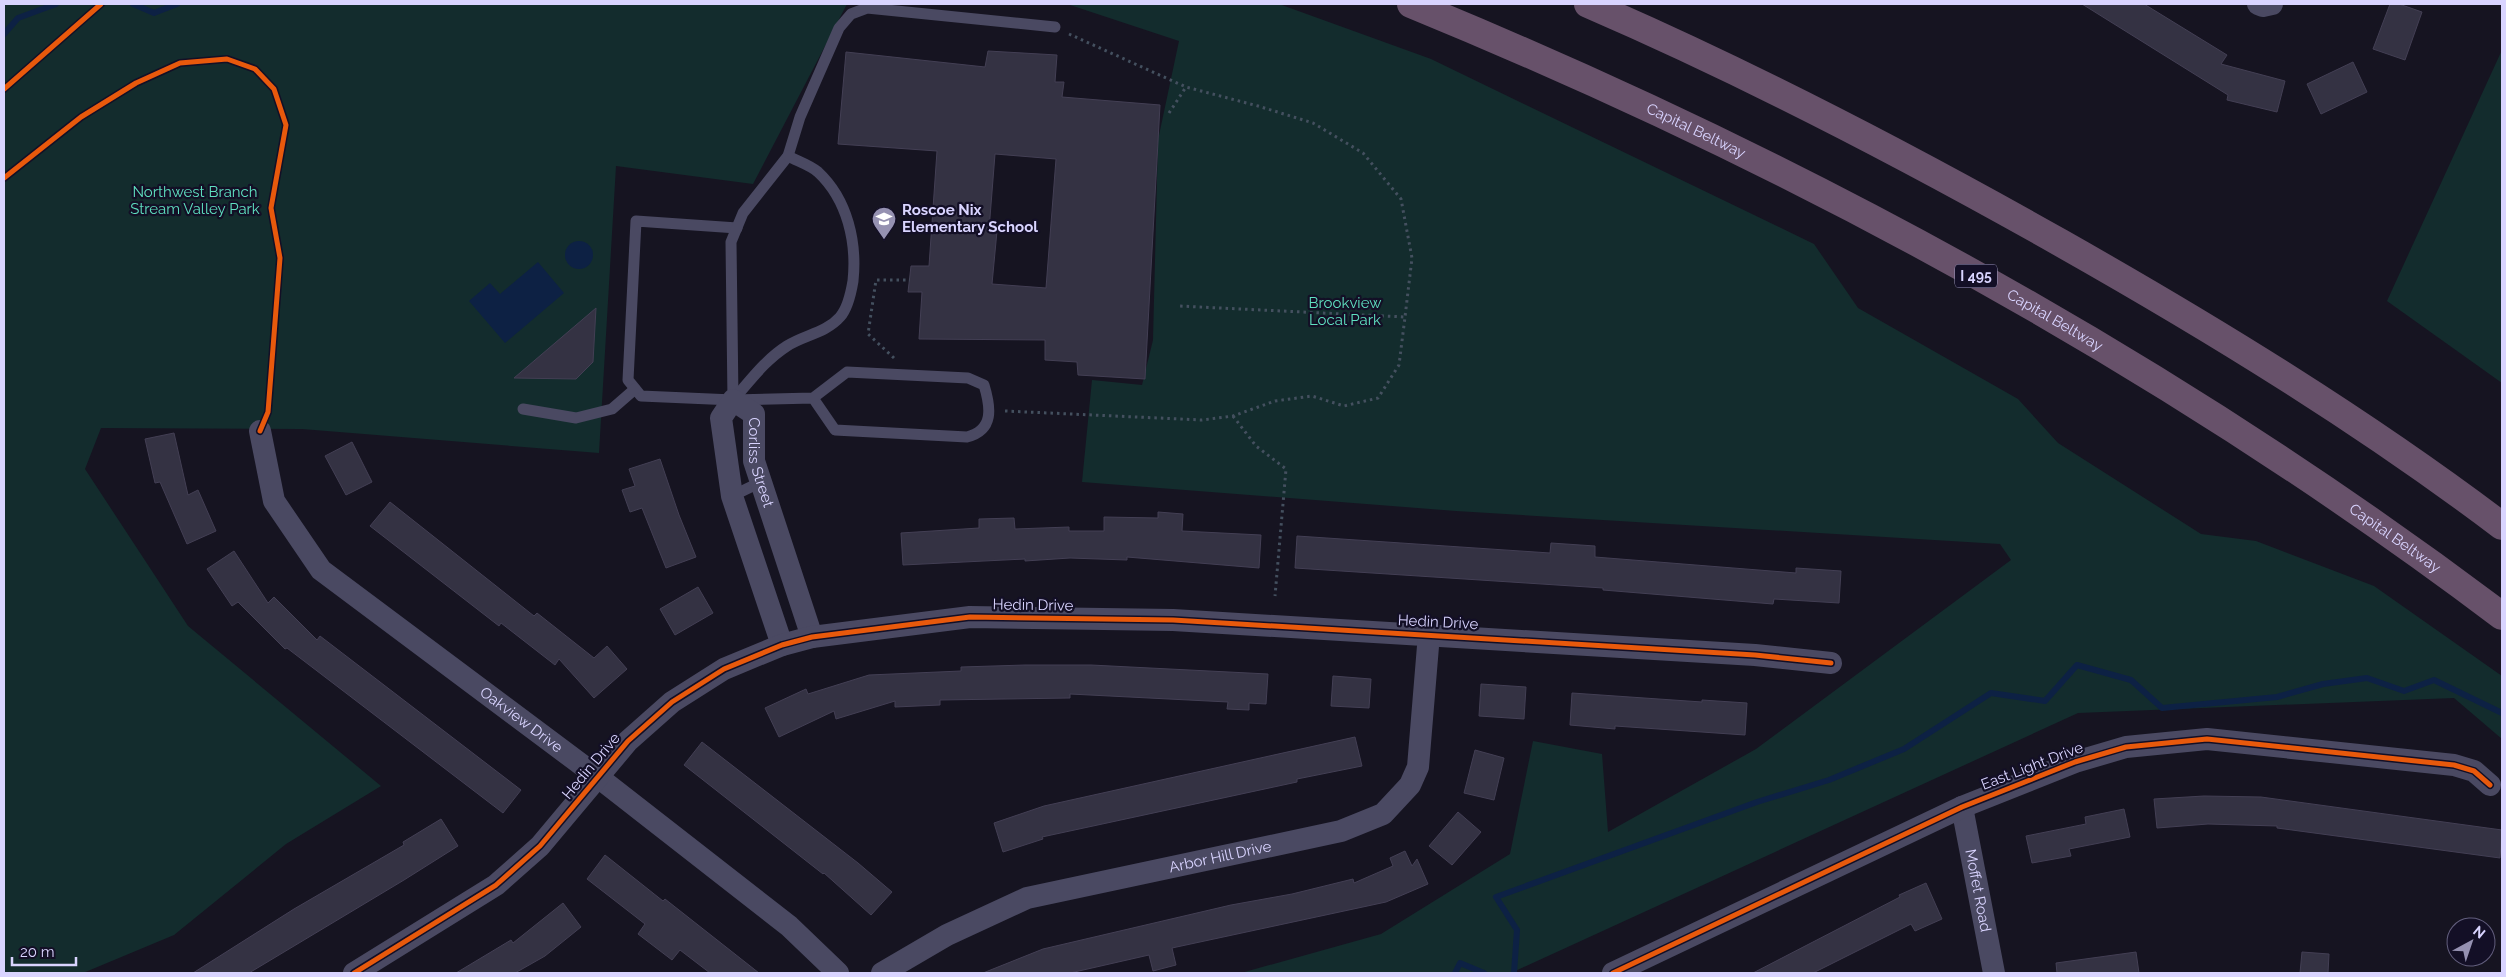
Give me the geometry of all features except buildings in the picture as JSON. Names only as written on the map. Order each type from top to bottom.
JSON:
[{"type":"highway","name":"Capital Beltway","points":[[1411,4],[1681,124],[1943,257],[2173,391],[2282,460],[2376,524],[2502,616]]},
{"type":"highway","points":[[1588,4],[1709,59],[1860,134],[1976,195],[2091,260],[2218,335],[2318,398],[2502,526]]},
{"type":"street","points":[[2258,4],[2263,6],[2272,4]]},
{"type":"street","name":"Corliss Street","points":[[782,645],[732,496],[721,418],[733,400],[754,414],[754,461],[812,637]]},
{"type":"street","name":"Oakview Drive","points":[[260,431],[274,500],[321,570],[598,777],[789,926],[838,973]]},
{"type":"street","name":"Hedin Drive","points":[[354,973],[496,886],[540,846],[628,741],[672,702],[724,669],[782,645],[812,637],[970,617],[1173,620],[1755,654],[1831,663]]},
{"type":"street","name":"Arbor Hill Drive","points":[[882,973],[947,935],[1027,898],[1341,831],[1383,814],[1410,785],[1418,767],[1429,634]]},
{"type":"street","name":"East Light Drive","points":[[1613,973],[1962,807],[2075,762],[2126,747],[2207,739],[2454,765],[2474,771],[2490,785]]},
{"type":"street","name":"Moffet Road","points":[[1962,807],[1994,973]]},
{"type":"lane","points":[[733,400],[731,242],[743,213],[788,156],[800,117],[839,28],[851,14],[867,8],[1055,27]]},
{"type":"lane","points":[[733,400],[774,356],[788,345],[817,334],[841,317],[851,294],[854,243],[846,214],[831,189],[817,172],[788,156]]},
{"type":"lane","points":[[737,228],[636,221],[628,380],[641,396],[733,400],[812,398],[847,372],[968,378],[984,385],[988,398],[987,425],[979,434],[966,437],[835,430],[812,398]]},
{"type":"lane","points":[[523,409],[576,418],[612,409],[635,389]]},
{"type":"lane","points":[[732,496],[761,482]]},
{"type":"path","points":[[1004,411],[1202,420],[1233,416],[1275,401],[1312,396],[1344,406],[1378,398],[1399,365],[1412,258],[1401,199],[1362,153],[1313,123],[1186,87],[1055,27]]},
{"type":"path","points":[[1169,113],[1186,87]]},
{"type":"path","points":[[904,358],[895,358],[868,334],[876,280],[910,280]]},
{"type":"path","points":[[1179,306],[1405,317]]},
{"type":"path","points":[[1233,416],[1256,446],[1286,469],[1275,596]]},
{"type":"green space","name":"Northwest Branch Stream Valley Park","points":[[4,4],[847,4],[753,184],[616,166],[599,453],[302,429],[101,428],[85,469],[188,626],[381,786],[286,844],[174,935],[83,973],[4,973]]},
{"type":"green space","name":"Brookview Local Park","points":[[1067,4],[1279,4],[1431,59],[1814,244],[1858,308],[2018,399],[2058,443],[2201,534],[2256,541],[2374,586],[2502,676],[2502,739],[2454,698],[2078,713],[1511,973],[1241,973],[1381,934],[1510,854],[1533,741],[1602,754],[1608,832],[1756,749],[2011,560],[2000,544],[1456,511],[1082,482],[1092,380],[1142,385],[1153,340],[1158,140],[1179,41]]},
{"type":"green space","points":[[2502,50],[2502,383],[2387,301]]},
{"type":"water","points":[[579,241],[589,245],[593,255],[589,265],[579,269],[569,265],[565,255],[569,245]]},
{"type":"water","points":[[538,262],[564,293],[505,343],[469,301],[490,283],[500,294]]},
{"type":"waterway","points":[[4,34],[18,18],[56,4]]},
{"type":"waterway","points":[[133,4],[154,13],[177,4]]},
{"type":"waterway","points":[[1514,973],[1517,930],[1496,897],[1757,802],[1829,780],[1904,749],[1991,693],[2045,701],[2077,665],[2131,680],[2162,708],[2277,697],[2323,684],[2367,678],[2404,691],[2434,680],[2502,713]]},
{"type":"waterway","points":[[1455,973],[1460,963],[1484,973]]},
{"type":"cycle path","points":[[4,89],[101,4]]},
{"type":"cycle path","points":[[4,178],[81,117],[136,83],[180,63],[227,59],[255,69],[274,89],[286,125],[271,208],[280,258],[268,412],[260,431]]},
{"type":"cycle path","points":[[354,973],[496,885],[540,846],[628,741],[672,702],[724,669],[782,645],[812,637],[970,617],[1173,620],[1755,655],[1831,663]]},
{"type":"cycle path","points":[[1613,973],[1962,807],[2075,762],[2126,747],[2207,739],[2454,765],[2474,771],[2490,785]]},
{"type":"place","name":"Roscoe Nix Elementary School","points":[[884,240]]}]
